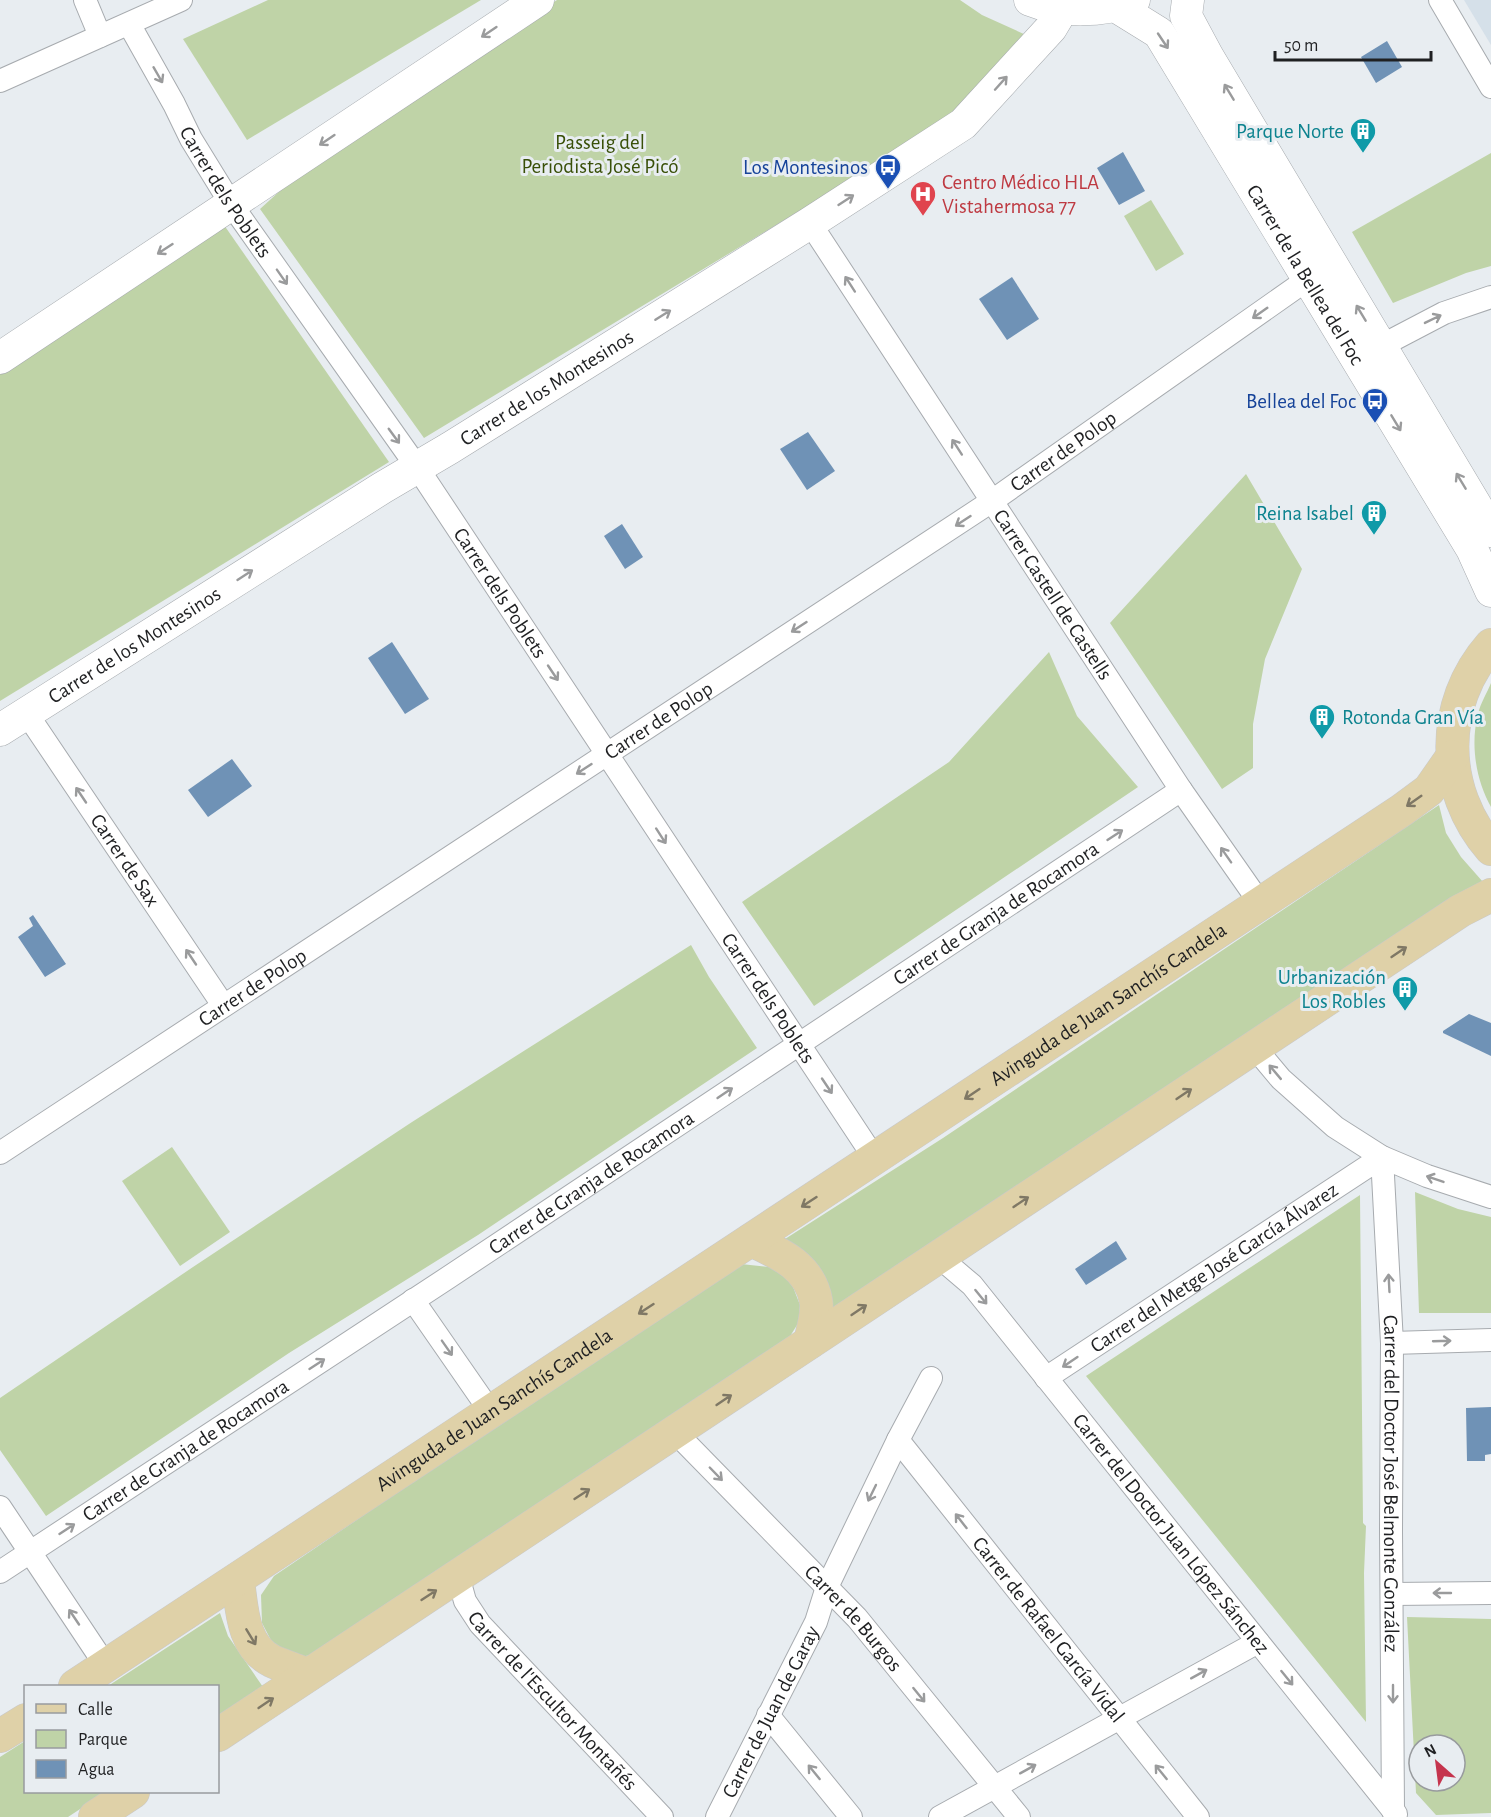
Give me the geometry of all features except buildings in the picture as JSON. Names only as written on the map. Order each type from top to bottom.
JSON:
[{"type":"main road","points":[[0,358],[538,0]]},
{"type":"main road","points":[[1030,0],[1046,6],[1063,8],[1125,3]]},
{"type":"main road","name":"Carrer de la Bellea del Foc","points":[[1188,0],[1186,16],[1208,57],[1491,531]]},
{"type":"main road","name":"Carrer de la Bellea del Foc","points":[[1125,3],[1159,33],[1472,549],[1491,591]]},
{"type":"main road","name":"Carrer de los Montesinos","points":[[0,730],[810,223],[963,124],[1051,28],[1063,8]]},
{"type":"main road","points":[[1491,645],[1480,657],[1467,680],[1457,705],[1452,731],[1454,779],[1460,799],[1475,828],[1491,849]]},
{"type":"main road","name":"Avinguda de Juan Sanchís Candela","points":[[77,1685],[238,1581],[1429,790],[1452,757]]},
{"type":"main road","points":[[219,1734],[1460,911],[1491,895]]},
{"type":"main road","points":[[751,1240],[787,1258],[801,1270],[812,1286],[816,1301],[816,1314],[810,1342]]},
{"type":"main road","points":[[238,1581],[244,1625],[251,1640],[271,1660],[308,1675]]},
{"type":"main road","points":[[0,1736],[24,1720]]},
{"type":"main road","points":[[95,1817],[131,1793]]},
{"type":"street","points":[[85,0],[100,36]]},
{"type":"street","points":[[0,81],[181,0]]},
{"type":"street","points":[[1440,0],[1491,87]]},
{"type":"street","name":"Carrer dels Poblets","points":[[129,24],[174,104],[191,140],[231,204],[417,467],[875,1159]]},
{"type":"street","name":"Carrer Castell de Castells","points":[[810,223],[1181,790],[1260,903]]},
{"type":"street","name":"Carrer de Polop","points":[[0,1153],[992,501],[1308,279]]},
{"type":"street","points":[[1381,346],[1444,313],[1491,297]]},
{"type":"street","name":"Carrer de Sax","points":[[27,714],[223,1005]]},
{"type":"street","name":"Carrer de Granja de Rocamora","points":[[0,1572],[1181,790]]},
{"type":"street","points":[[1255,1048],[1281,1079],[1335,1127],[1382,1157],[1427,1176],[1491,1197]]},
{"type":"street","name":"Carrer del Doctor José Belmonte González","points":[[1382,1157],[1392,1343],[1391,1531],[1395,1814]]},
{"type":"street","name":"Carrer del Metge José García Álvarez","points":[[1046,1378],[1382,1157]]},
{"type":"street","name":"Carrer del Doctor Juan López Sánchez","points":[[939,1257],[972,1285],[1395,1814]]},
{"type":"street","points":[[413,1300],[490,1412]]},
{"type":"street","points":[[1392,1343],[1491,1340]]},
{"type":"street","name":"Carrer de Juan de Garay","points":[[717,1817],[816,1622],[827,1587],[898,1440],[931,1378]]},
{"type":"street","name":"Carrer de Burgos","points":[[675,1432],[857,1618],[1019,1817]]},
{"type":"street","name":"Carrer de Rafael García Vidal","points":[[898,1440],[1198,1817]]},
{"type":"street","points":[[0,1507],[106,1666]]},
{"type":"street","name":"Carrer de l'Escultor Montañés","points":[[458,1576],[465,1601],[480,1624],[662,1817]]},
{"type":"street","points":[[1392,1594],[1491,1593]]},
{"type":"street","points":[[940,1817],[1258,1642]]},
{"type":"street","points":[[768,1715],[851,1817]]},
{"type":"shaded area","points":[[1464,0],[1491,0],[1491,45]]},
{"type":"green space","points":[[268,0],[481,0],[247,140],[183,39]]},
{"type":"green space","name":"Passeig del Periodista José Picó","points":[[557,0],[960,0],[982,15],[1026,35],[948,121],[424,438],[260,209],[303,170]]},
{"type":"green space","points":[[1491,153],[1491,266],[1466,273],[1393,303],[1352,232]]},
{"type":"green space","points":[[1151,200],[1184,254],[1156,271],[1124,216]]},
{"type":"green space","points":[[224,225],[389,462],[0,701],[0,374]]},
{"type":"green space","points":[[1246,474],[1302,569],[1265,659],[1253,724],[1253,768],[1222,789],[1110,623]]},
{"type":"green space","points":[[1049,652],[1077,716],[1138,787],[814,1006],[742,902],[949,762]]},
{"type":"green space","points":[[1491,683],[1491,807],[1478,774],[1475,738],[1479,710]]},
{"type":"green space","points":[[1439,805],[1446,833],[1461,857],[1483,882],[830,1312],[814,1264],[785,1239],[943,1138]]},
{"type":"green space","points":[[691,945],[709,977],[757,1048],[478,1235],[289,1353],[46,1516],[0,1450],[0,1398],[412,1122]]},
{"type":"green space","points":[[172,1147],[230,1232],[180,1266],[122,1181]]},
{"type":"green space","points":[[1415,1192],[1458,1209],[1491,1217],[1491,1313],[1419,1313]]},
{"type":"green space","points":[[1360,1195],[1363,1523],[1366,1526],[1364,1573],[1366,1722],[1086,1376]]},
{"type":"green space","points":[[741,1264],[769,1267],[790,1279],[800,1305],[799,1322],[787,1341],[319,1653],[297,1658],[274,1646],[262,1623],[261,1595],[274,1576]]},
{"type":"green space","points":[[220,1613],[228,1636],[263,1687],[219,1717],[219,1685],[110,1685]]},
{"type":"green space","points":[[1407,1617],[1491,1619],[1491,1813],[1436,1815],[1416,1793],[1467,1793],[1467,1733],[1413,1733]]},
{"type":"green space","points":[[24,1742],[24,1793],[104,1793],[68,1817],[0,1817],[0,1757]]},
{"type":"water","points":[[1387,41],[1402,67],[1376,83],[1361,57]]},
{"type":"water","points":[[1123,152],[1145,191],[1119,205],[1097,168]]},
{"type":"water","points":[[1012,277],[1039,319],[1007,340],[979,299]]},
{"type":"water","points":[[808,432],[835,471],[807,490],[780,449]]},
{"type":"water","points":[[622,524],[643,557],[625,569],[604,536]]},
{"type":"water","points":[[392,642],[429,699],[405,714],[368,658]]},
{"type":"water","points":[[232,759],[252,786],[208,817],[188,790]]},
{"type":"water","points":[[33,915],[66,964],[45,977],[18,937],[33,926],[29,918]]},
{"type":"water","points":[[1469,1014],[1491,1023],[1491,1056],[1443,1033]]},
{"type":"water","points":[[1116,1241],[1127,1259],[1086,1285],[1075,1269]]},
{"type":"water","points":[[1491,1407],[1491,1454],[1485,1455],[1485,1461],[1467,1461],[1466,1408]]},
{"type":"place","name":"Parque Norte","points":[[1363,154]]},
{"type":"place","name":"Los Montesinos","points":[[888,190]]},
{"type":"place","name":"Centro Médico HLA Vistahermosa 77","points":[[923,217]]},
{"type":"place","name":"Bellea del Foc","points":[[1375,424]]},
{"type":"place","name":"Reina Isabel","points":[[1374,536]]},
{"type":"place","name":"Rotonda Gran Vía","points":[[1322,740]]},
{"type":"place","name":"Urbanización Los Robles","points":[[1405,1012]]}]
